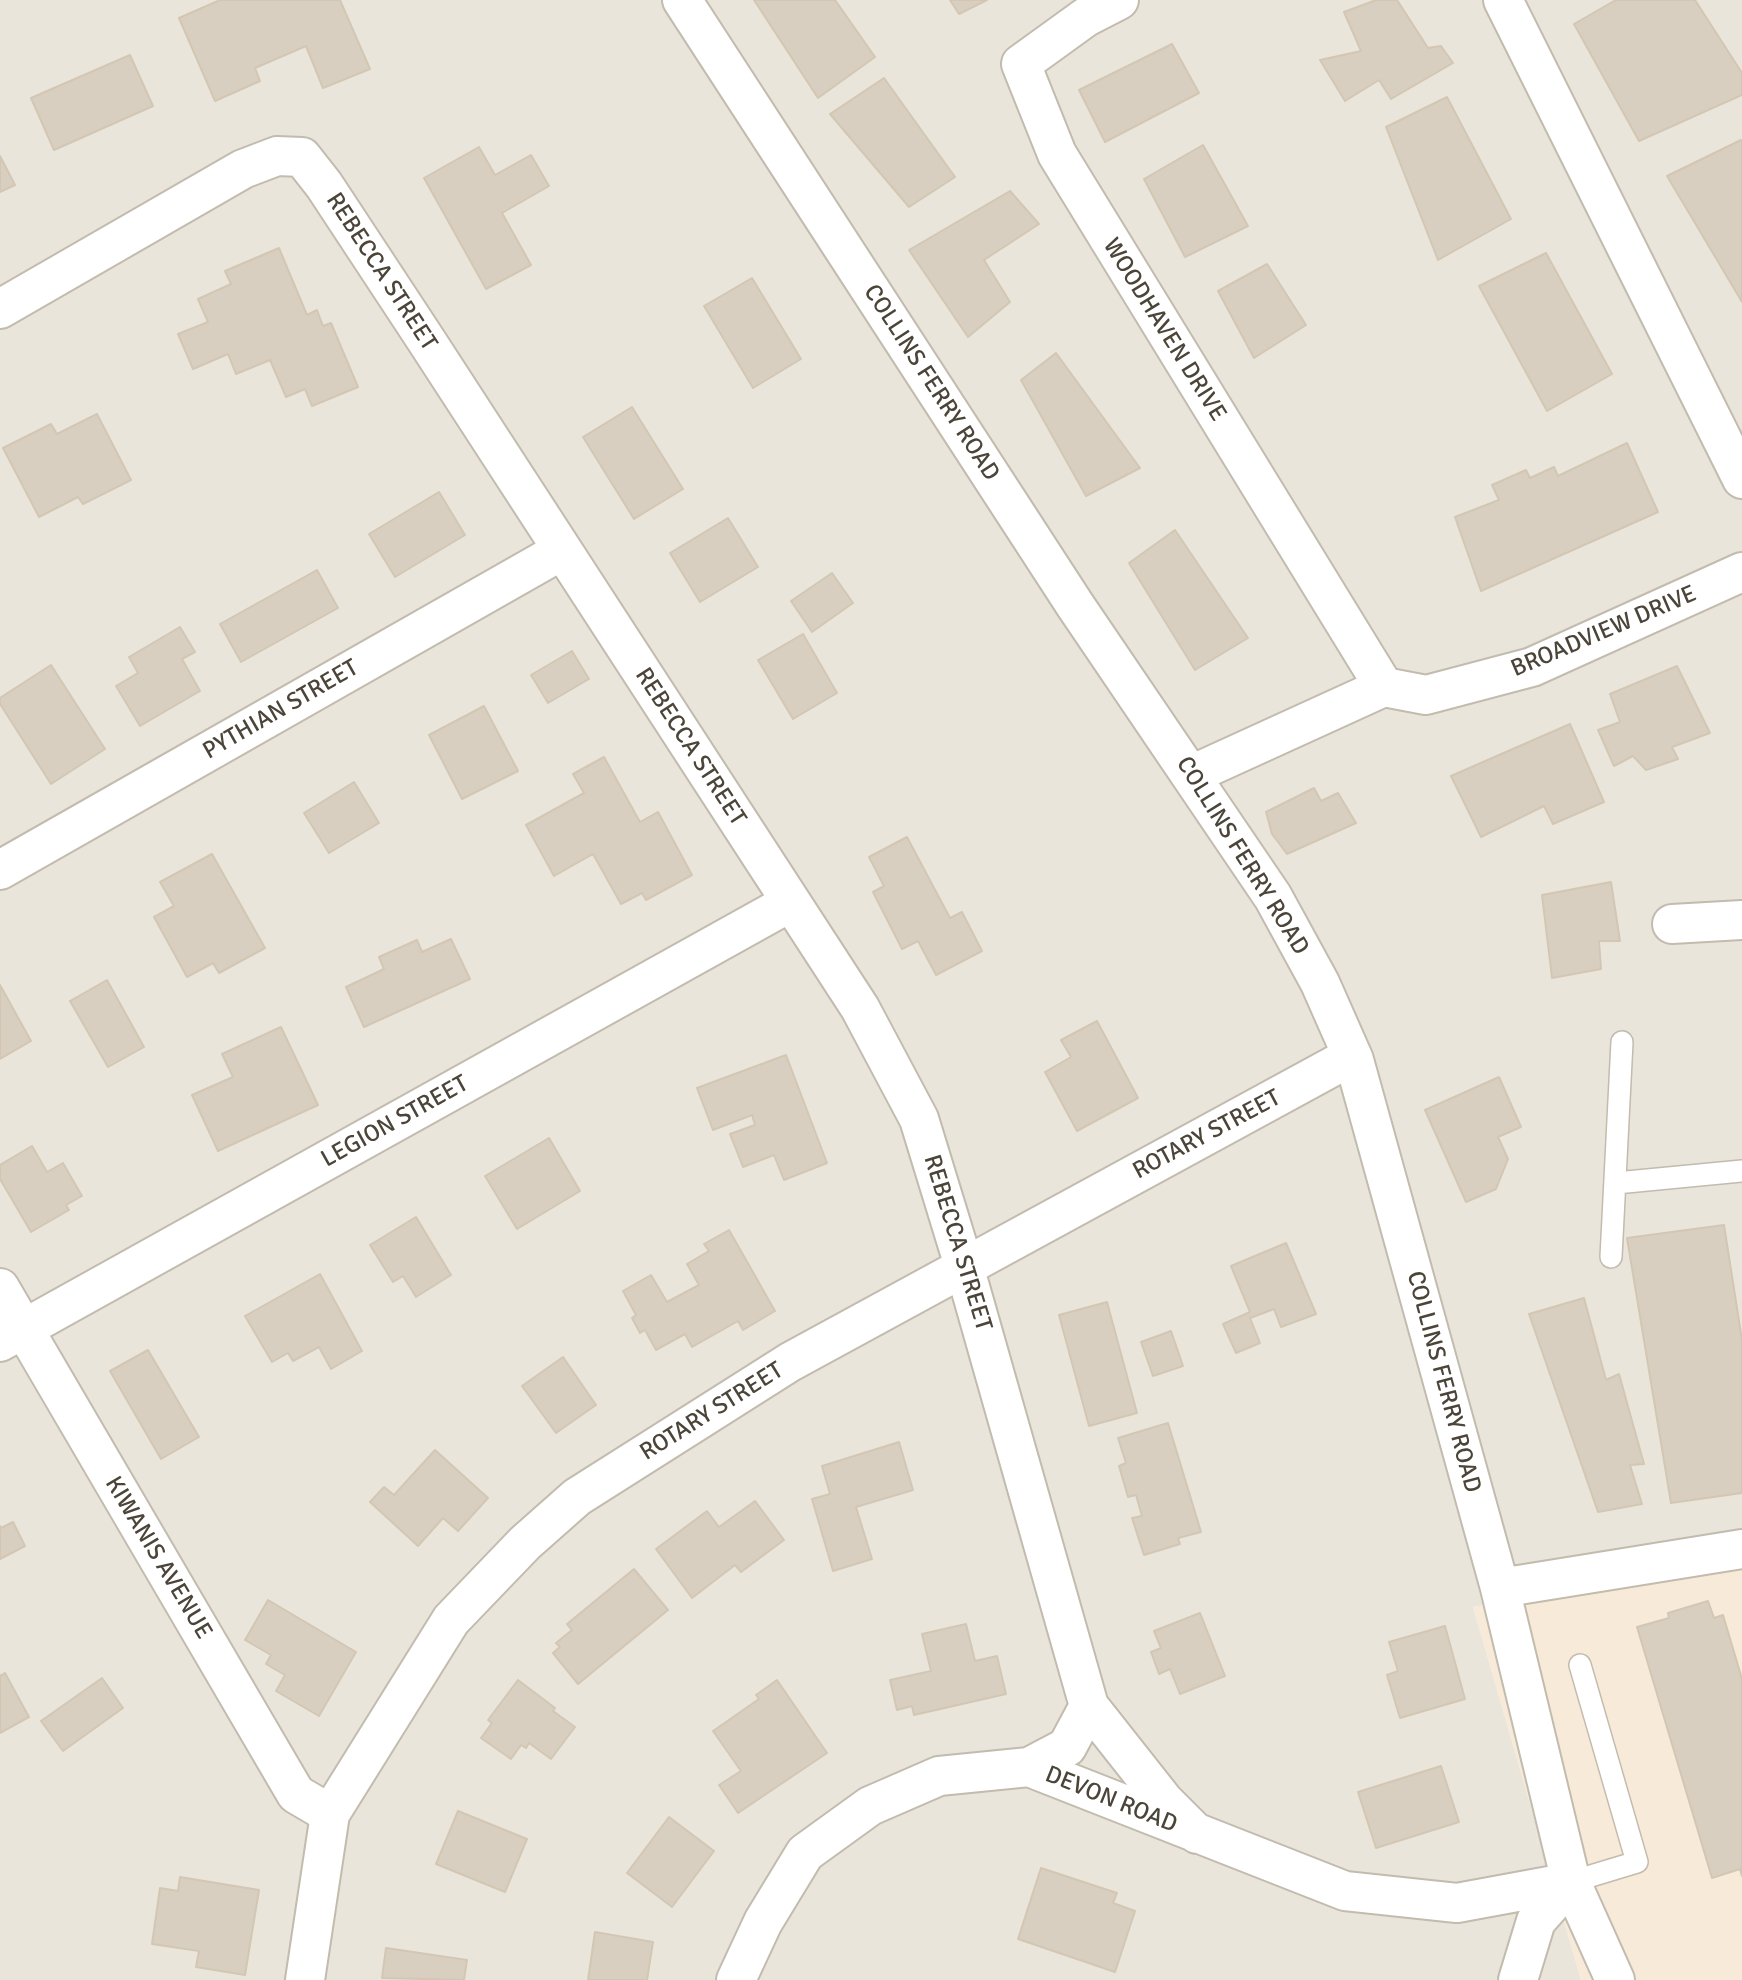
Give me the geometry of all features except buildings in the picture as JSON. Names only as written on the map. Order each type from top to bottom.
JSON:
[{"type":"street","name":"COLLINS FERRY ROAD","points":[[682,0],[1075,605],[1273,897],[1320,982],[1352,1056],[1500,1588],[1571,1882],[1615,1980]]},
{"type":"street","name":"WOODHAVEN DRIVE","points":[[1119,0],[1086,17],[1021,64],[1057,154],[1384,687]]},
{"type":"street","points":[[1503,0],[1742,479]]},
{"type":"street","name":"REBECCA STREET","points":[[0,309],[243,169],[276,156],[302,157],[324,185],[860,1008],[919,1119],[964,1266],[1089,1706]]},
{"type":"street","name":"PYTHIAN STREET","points":[[0,870],[562,551]]},
{"type":"street","name":"BROADVIEW DRIVE","points":[[1384,687],[1426,695],[1532,667],[1742,572]]},
{"type":"street","points":[[1191,775],[1384,687]]},
{"type":"street","name":"LEGION STREET","points":[[11,1336],[791,902]]},
{"type":"street","points":[[1672,924],[1742,920]]},
{"type":"street","name":"ROTARY STREET","points":[[305,1980],[330,1814],[451,1620],[525,1543],[577,1497],[790,1362],[1352,1056]]},
{"type":"street","name":"KIWANIS AVENUE","points":[[0,1288],[11,1336],[189,1609],[296,1794],[330,1814]]},
{"type":"street","points":[[1500,1588],[1742,1549]]},
{"type":"street","points":[[1029,1767],[1066,1747],[1089,1706],[1164,1801],[1197,1834]]},
{"type":"street","name":"DEVON ROAD","points":[[736,1980],[763,1922],[806,1853],[870,1806],[939,1776],[1029,1767],[1345,1891],[1457,1903],[1571,1882]]},
{"type":"street","points":[[1518,1980],[1536,1921],[1571,1882]]},
{"type":"lane","points":[[1611,1256],[1622,1042]]},
{"type":"lane","points":[[1616,1183],[1742,1171]]},
{"type":"lane","points":[[1571,1882],[1637,1862],[1580,1665]]},
{"type":"shaded area","points":[[0,0],[1742,0],[1742,1554],[1473,1607],[1581,1980],[0,1980]]},
{"type":"shaded area","points":[[1742,1554],[1742,1980],[1581,1980],[1473,1607]]}]
